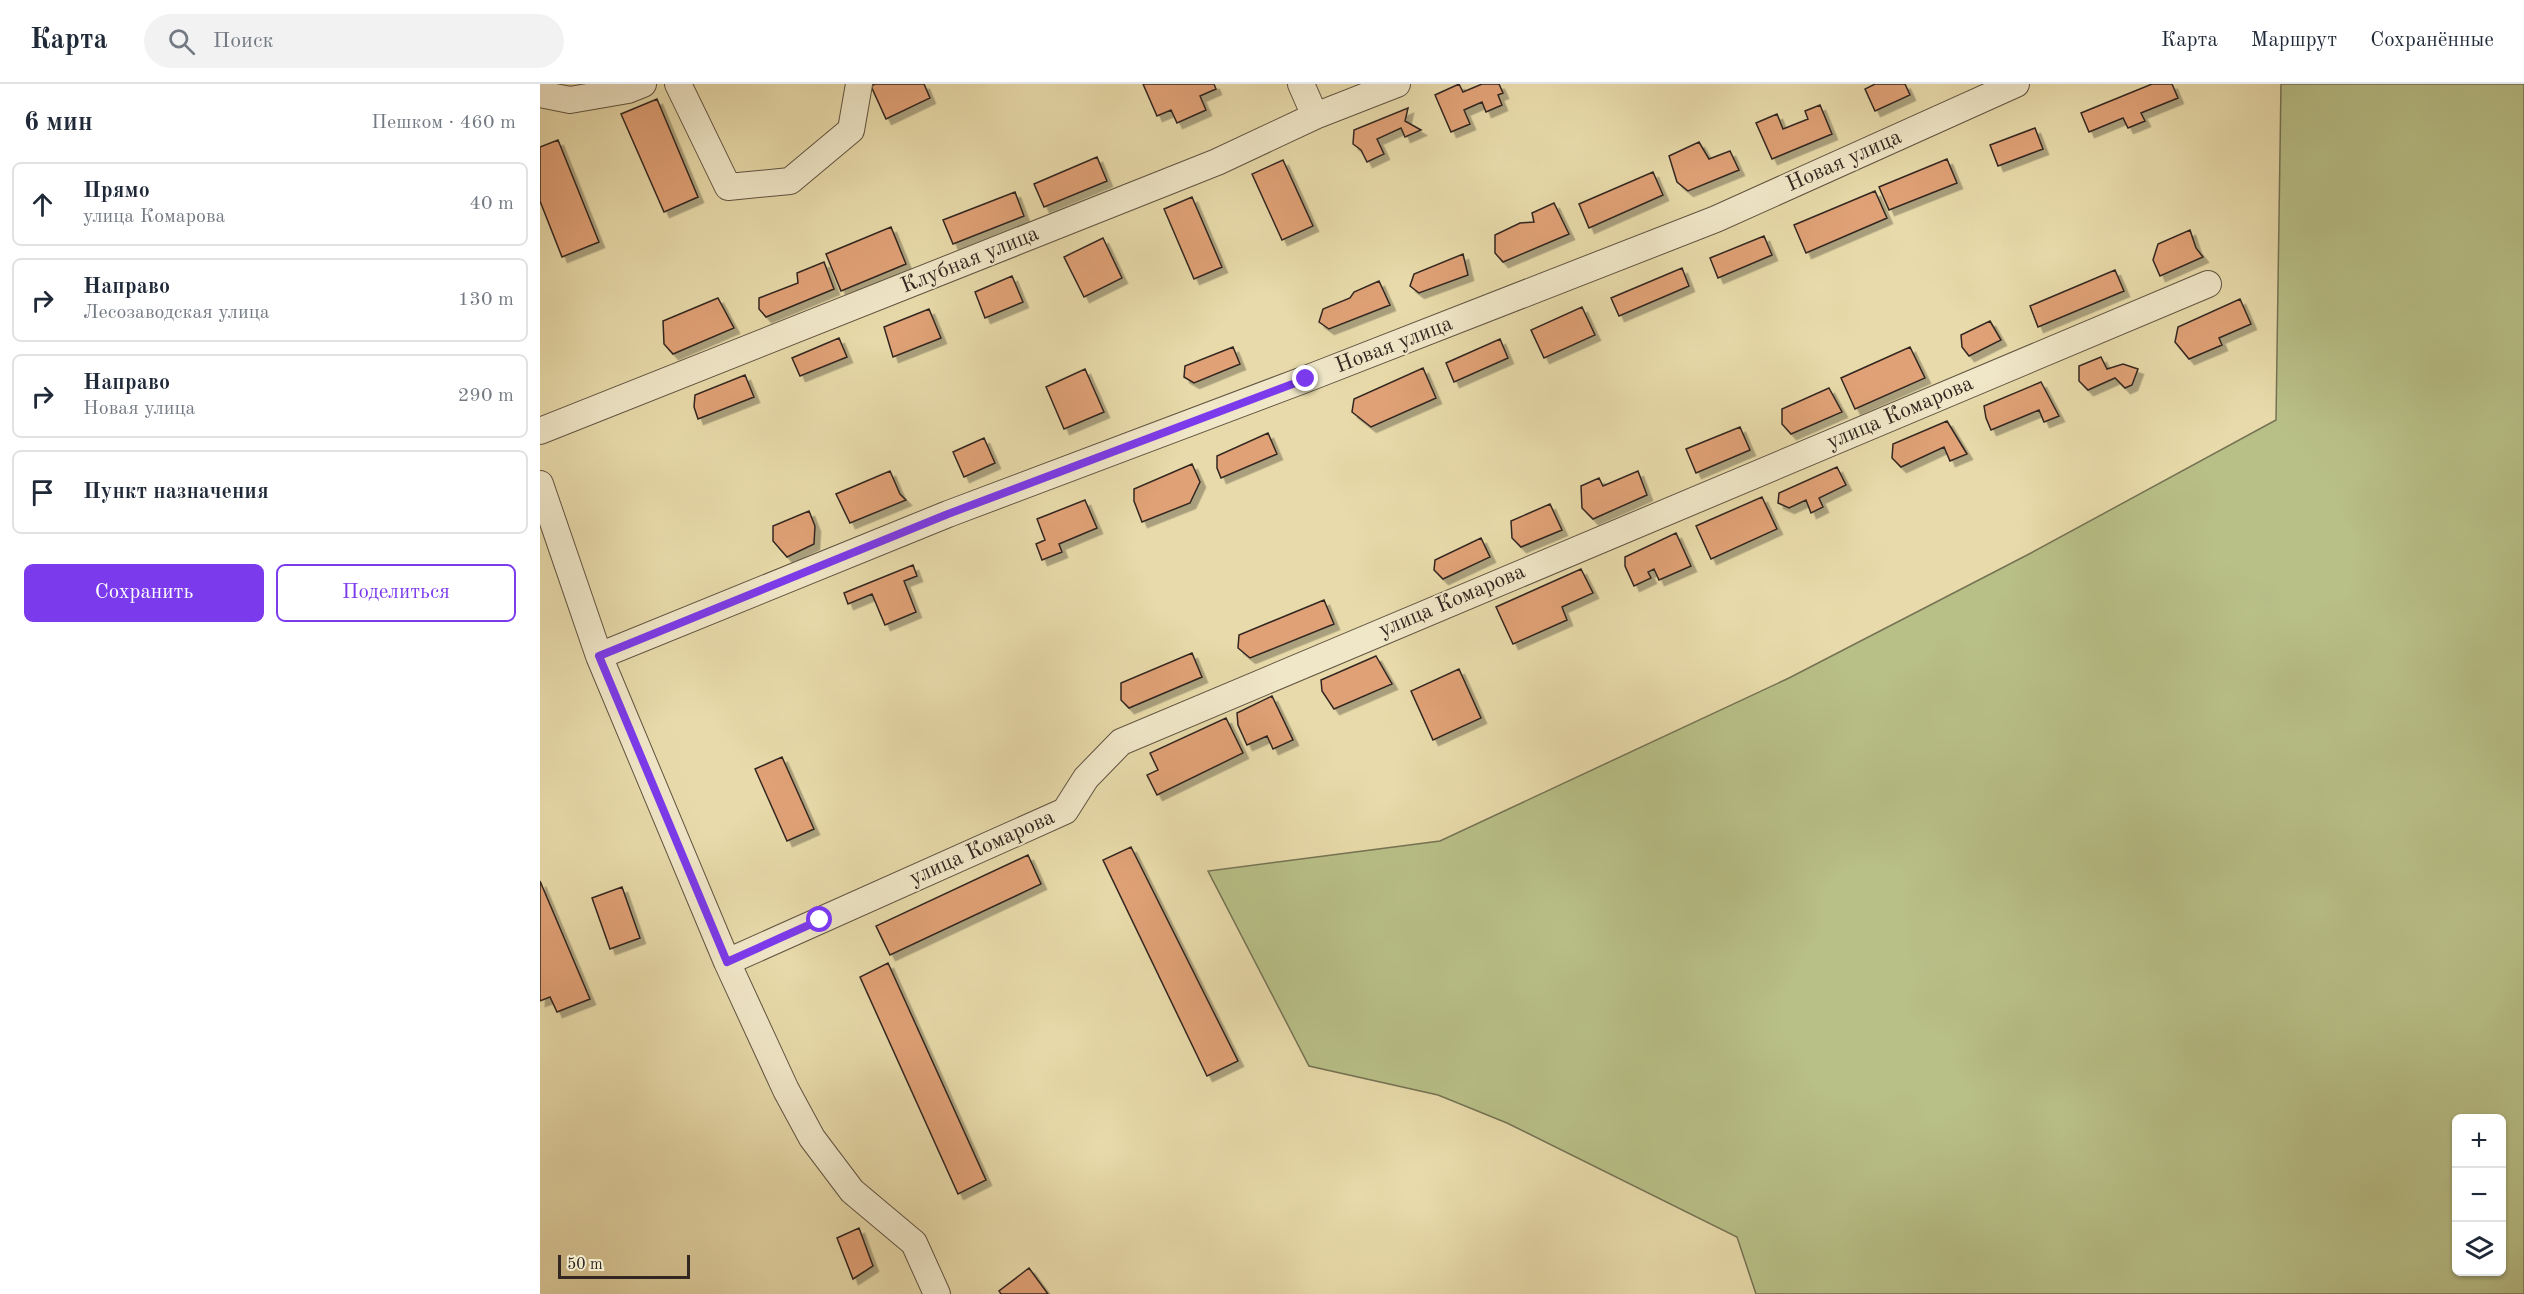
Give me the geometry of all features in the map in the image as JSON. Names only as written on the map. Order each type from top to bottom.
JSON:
[{"type":"street","points":[[540,94],[570,100],[628,90],[643,84]]},
{"type":"street","points":[[678,84],[729,187],[790,181],[851,130],[859,84]]},
{"type":"street","points":[[1301,84],[1315,116]]},
{"type":"street","name":"Клубная улица","points":[[540,431],[1217,162],[1315,116],[1397,84]]},
{"type":"street","name":"Новая улица","points":[[599,656],[948,514],[1306,379],[1716,219],[2016,84]]},
{"type":"street","name":"улица Комарова","points":[[727,962],[1065,811],[1086,778],[1121,742],[2208,284]]},
{"type":"street","points":[[540,484],[599,656],[727,962],[786,1090],[812,1138],[852,1191],[914,1243],[937,1294]]},
{"type":"green space","points":[[2281,84],[2524,84],[2524,1294],[1756,1294],[1737,1237],[1507,1123],[1438,1095],[1309,1066],[1208,871],[1440,841],[1789,678],[2031,553],[2276,420]]},
{"type":"building","points":[[875,84],[924,84],[930,98],[886,119],[871,86]]},
{"type":"building","points":[[1143,84],[1214,84],[1216,89],[1200,96],[1206,110],[1177,123],[1171,110],[1157,116]]},
{"type":"building","points":[[1459,84],[1463,92],[1482,84],[1499,84],[1503,93],[1498,95],[1502,105],[1486,112],[1482,102],[1464,110],[1470,124],[1451,132],[1435,95]]},
{"type":"building","points":[[1875,84],[1905,84],[1910,95],[1875,111],[1865,89]]},
{"type":"building","points":[[2152,84],[2172,84],[2178,98],[2141,113],[2145,121],[2128,128],[2123,118],[2089,132],[2081,113]]},
{"type":"building","points":[[657,99],[698,197],[664,212],[621,114]]},
{"type":"building","points":[[1820,105],[1832,134],[1772,159],[1756,123],[1777,114],[1783,129],[1808,119],[1805,111]]},
{"type":"building","points":[[1408,108],[1405,121],[1421,130],[1405,137],[1401,128],[1377,139],[1384,154],[1367,162],[1361,150],[1353,144],[1354,130]]},
{"type":"building","points":[[2035,128],[2043,149],[1998,166],[1990,145]]},
{"type":"building","points":[[558,140],[599,242],[562,257],[540,201],[540,147]]},
{"type":"building","points":[[1699,142],[1709,159],[1730,151],[1739,170],[1688,191],[1677,182],[1669,156]]},
{"type":"building","points":[[1097,157],[1107,181],[1044,207],[1034,184]]},
{"type":"building","points":[[1947,159],[1957,183],[1889,210],[1879,187]]},
{"type":"building","points":[[1283,160],[1313,226],[1282,240],[1252,174]]},
{"type":"building","points":[[1653,172],[1663,195],[1589,228],[1579,204]]},
{"type":"building","points":[[1875,191],[1887,218],[1806,253],[1794,225]]},
{"type":"building","points":[[1015,192],[1024,216],[953,244],[943,220]]},
{"type":"building","points":[[1192,197],[1222,267],[1194,279],[1164,209]]},
{"type":"building","points":[[1554,203],[1569,234],[1503,262],[1495,253],[1495,235],[1520,223],[1534,222],[1532,213]]},
{"type":"building","points":[[891,227],[906,264],[841,291],[826,254]]},
{"type":"building","points":[[2190,230],[2196,248],[2203,257],[2160,276],[2153,260],[2158,244]]},
{"type":"building","points":[[1764,236],[1772,255],[1718,278],[1710,258]]},
{"type":"building","points":[[1103,238],[1122,278],[1084,297],[1064,257]]},
{"type":"building","points":[[1463,254],[1468,275],[1419,293],[1410,286],[1414,274]]},
{"type":"building","points":[[824,262],[834,289],[766,317],[759,309],[759,298],[798,283],[797,273]]},
{"type":"building","points":[[1682,268],[1689,286],[1619,316],[1611,298]]},
{"type":"building","points":[[2115,270],[2124,291],[2038,327],[2030,306]]},
{"type":"building","points":[[1012,276],[1023,302],[985,318],[975,292]]},
{"type":"building","points":[[1379,281],[1390,305],[1329,329],[1319,322],[1323,309],[1350,298],[1354,292]]},
{"type":"building","points":[[718,298],[734,328],[673,354],[664,344],[663,321]]},
{"type":"building","points":[[2240,299],[2251,324],[2219,338],[2222,345],[2189,359],[2175,342],[2178,327]]},
{"type":"building","points":[[1582,307],[1595,335],[1544,358],[1531,330]]},
{"type":"building","points":[[929,309],[941,338],[893,357],[884,327]]},
{"type":"building","points":[[1990,321],[2001,340],[1969,356],[1962,347],[1961,335]]},
{"type":"building","points":[[839,338],[847,357],[800,376],[792,358]]},
{"type":"building","points":[[1500,339],[1508,358],[1454,382],[1446,363]]},
{"type":"building","points":[[1233,347],[1240,364],[1194,383],[1184,377],[1185,366]]},
{"type":"building","points":[[1910,347],[1925,378],[1855,409],[1841,378]]},
{"type":"building","points":[[2101,357],[2107,369],[2123,364],[2138,369],[2132,385],[2125,388],[2115,378],[2088,390],[2079,381],[2079,366]]},
{"type":"building","points":[[1423,368],[1436,398],[1371,427],[1352,412],[1354,399]]},
{"type":"building","points":[[1085,369],[1104,412],[1064,429],[1046,387]]},
{"type":"building","points":[[745,375],[754,397],[698,419],[694,407],[695,395]]},
{"type":"building","points":[[2041,382],[2059,416],[2044,422],[2039,410],[1991,430],[1984,406]]},
{"type":"building","points":[[1829,388],[1842,412],[1791,434],[1782,424],[1782,409]]},
{"type":"building","points":[[1947,421],[1967,454],[1950,461],[1944,447],[1901,467],[1892,458],[1893,444]]},
{"type":"building","points":[[1740,427],[1750,450],[1696,473],[1686,449]]},
{"type":"building","points":[[1268,433],[1277,454],[1221,478],[1217,468],[1217,456]]},
{"type":"building","points":[[984,438],[995,463],[964,477],[953,452]]},
{"type":"building","points":[[1192,464],[1200,482],[1190,503],[1142,522],[1134,501],[1134,489]]},
{"type":"building","points":[[1837,467],[1846,485],[1819,498],[1823,507],[1811,513],[1806,500],[1789,508],[1778,503],[1779,493]]},
{"type":"building","points":[[890,471],[900,494],[906,500],[850,523],[836,494]]},
{"type":"building","points":[[1638,471],[1647,495],[1593,519],[1582,508],[1581,486],[1599,478],[1603,486]]},
{"type":"building","points":[[1762,497],[1777,529],[1711,559],[1696,526]]},
{"type":"building","points":[[1085,500],[1097,528],[1059,544],[1062,552],[1042,560],[1036,544],[1045,540],[1037,519]]},
{"type":"building","points":[[1550,504],[1562,530],[1521,547],[1512,538],[1511,521]]},
{"type":"building","points":[[809,511],[815,526],[814,544],[787,557],[773,541],[773,526]]},
{"type":"building","points":[[1676,533],[1691,566],[1659,580],[1654,569],[1648,572],[1651,578],[1634,586],[1625,566],[1625,557]]},
{"type":"building","points":[[1481,538],[1490,557],[1443,579],[1434,570],[1435,560]]},
{"type":"building","points":[[913,565],[917,576],[904,581],[916,612],[885,625],[872,594],[848,604],[844,593]]},
{"type":"building","points":[[1581,569],[1593,593],[1562,607],[1567,620],[1513,644],[1496,607]]},
{"type":"building","points":[[1324,600],[1334,624],[1250,658],[1238,648],[1239,635]]},
{"type":"building","points":[[1192,653],[1202,677],[1129,708],[1121,700],[1121,683]]},
{"type":"building","points":[[1376,656],[1392,684],[1334,709],[1322,691],[1321,680]]},
{"type":"building","points":[[1459,669],[1481,718],[1433,740],[1411,691]]},
{"type":"building","points":[[1272,696],[1293,740],[1273,749],[1267,736],[1247,745],[1238,725],[1237,713]]},
{"type":"building","points":[[1226,718],[1243,753],[1157,795],[1147,775],[1158,770],[1150,753]]},
{"type":"building","points":[[782,757],[814,829],[787,841],[755,769]]},
{"type":"building","points":[[1131,847],[1238,1061],[1207,1076],[1103,860]]},
{"type":"building","points":[[1028,855],[1041,884],[890,955],[876,926]]},
{"type":"building","points":[[540,881],[590,999],[557,1012],[550,997],[540,1001]]},
{"type":"building","points":[[622,887],[640,938],[610,949],[592,898]]},
{"type":"building","points":[[888,963],[986,1180],[958,1194],[860,977]]},
{"type":"building","points":[[859,1228],[873,1266],[853,1279],[837,1238]]},
{"type":"building","points":[[1029,1268],[1048,1294],[1001,1294],[999,1291]]},
{"type":"route","points":[[820,920],[727,962],[599,656],[948,514],[1306,379]]}]
